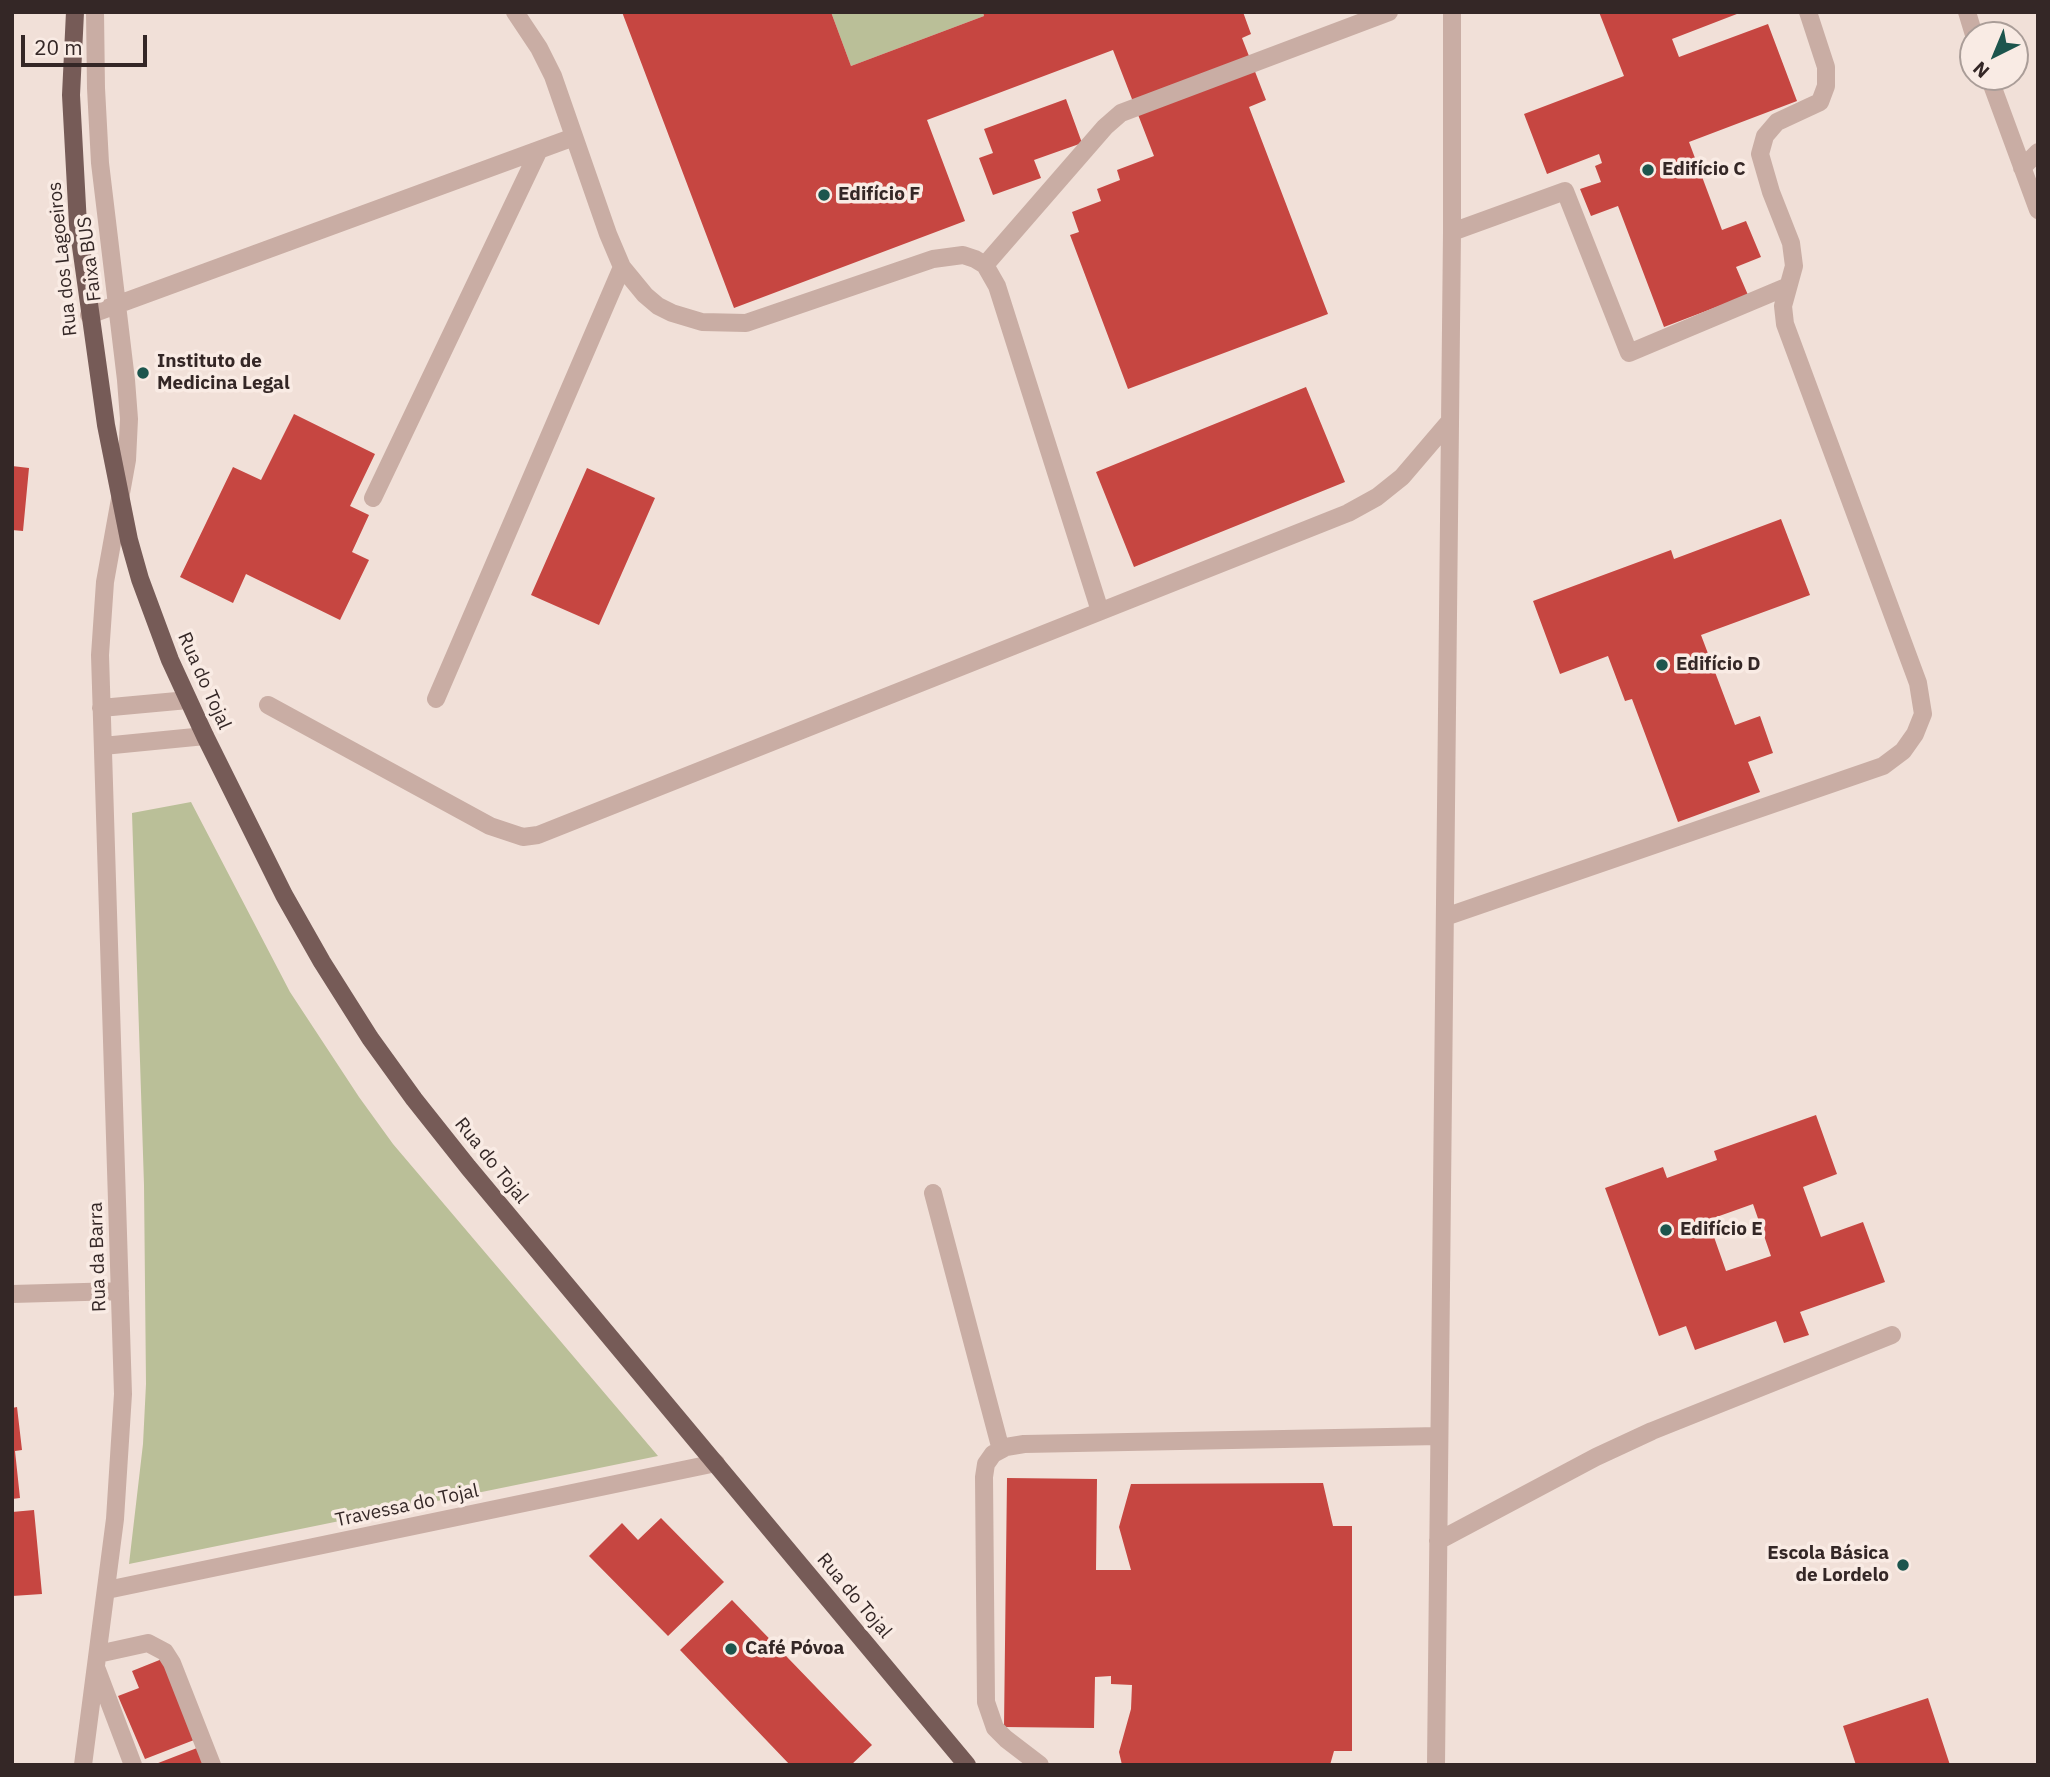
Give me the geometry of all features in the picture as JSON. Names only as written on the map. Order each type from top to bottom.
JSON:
[{"type":"main road","name":"Rua dos Lagoeiros","points":[[75,12],[71,95],[78,225],[89,315],[120,499]]},
{"type":"main road","name":"Rua do Tojal","points":[[120,499],[140,579],[188,700],[285,895],[322,962],[370,1038],[468,1167],[967,1765]]},
{"type":"street","name":"Faixa BUS","points":[[95,12],[100,163],[129,419],[127,460],[103,606],[101,708]]},
{"type":"street","points":[[515,12],[540,48],[553,76],[622,267],[645,295],[672,313],[702,321],[732,324],[761,320],[933,259],[963,255],[985,265],[998,286],[1100,611]]},
{"type":"street","points":[[985,265],[1105,127],[1121,114],[1389,12]]},
{"type":"street","points":[[1436,1765],[1452,12]]},
{"type":"street","points":[[1444,917],[1882,766],[1903,751],[1915,734],[1923,714],[1918,683],[1786,324],[1783,306],[1794,265],[1791,243],[1771,192],[1760,153],[1765,136],[1777,122],[1821,102],[1826,86],[1826,67],[1808,12]]},
{"type":"street","points":[[1994,91],[2038,210]]},
{"type":"street","points":[[89,315],[574,137]]},
{"type":"street","points":[[373,498],[539,150]]},
{"type":"street","points":[[2022,168],[2038,152]]},
{"type":"street","points":[[1452,232],[1565,191],[1629,352],[1786,287]]},
{"type":"street","points":[[436,699],[622,267]]},
{"type":"street","points":[[268,705],[490,826],[523,837],[553,830],[1362,506],[1402,477],[1449,422]]},
{"type":"street","points":[[101,708],[188,700]]},
{"type":"street","name":"Rua da Barra","points":[[83,1765],[107,1590],[122,1433],[120,1291],[101,708]]},
{"type":"street","points":[[103,746],[205,736]]},
{"type":"street","points":[[933,1194],[1001,1450]]},
{"type":"street","points":[[12,1294],[120,1291]]},
{"type":"street","points":[[1438,1541],[1596,1457],[1652,1431],[1892,1335]]},
{"type":"street","points":[[1040,1765],[1006,1740],[995,1728],[986,1702],[984,1477],[986,1464],[993,1454],[1024,1444],[1439,1436]]},
{"type":"street","name":"Travessa do Tojal","points":[[107,1590],[716,1463]]},
{"type":"street","points":[[133,1765],[97,1662],[148,1643],[162,1649],[172,1662],[212,1765]]},
{"type":"green space","points":[[831,12],[983,12],[984,16],[851,66]]},
{"type":"green space","points":[[191,802],[290,992],[359,1097],[393,1144],[658,1456],[129,1564],[143,1444],[146,1384],[144,1185],[132,813]]},
{"type":"building","name":"Edifício F","points":[[622,12],[831,12],[851,66],[984,16],[983,12],[1243,12],[1251,34],[1242,38],[1266,100],[1249,107],[1328,314],[1128,389],[1070,235],[1079,232],[1072,212],[1101,201],[1097,189],[1120,180],[1117,170],[1154,156],[1113,50],[927,120],[965,221],[734,308]]},
{"type":"building","name":"Edifício C","points":[[1599,12],[1742,12],[1672,39],[1679,57],[1768,24],[1797,101],[1689,142],[1722,230],[1746,221],[1761,257],[1736,267],[1748,295],[1664,327],[1618,206],[1591,216],[1580,189],[1601,182],[1595,166],[1602,163],[1599,154],[1547,174],[1524,114],[1624,76]]},
{"type":"building","points":[[1066,99],[1082,143],[1034,160],[1041,178],[993,195],[979,158],[993,153],[984,129]]},
{"type":"building","points":[[1306,387],[1345,482],[1134,567],[1096,472]]},
{"type":"building","points":[[294,414],[375,454],[350,506],[369,515],[352,552],[369,560],[340,620],[246,574],[233,603],[180,577],[233,467],[261,480]]},
{"type":"building","points":[[12,466],[29,468],[23,531],[12,530]]},
{"type":"building","points":[[587,468],[655,498],[599,625],[531,595]]},
{"type":"building","name":"Edifício D","points":[[1781,519],[1810,595],[1701,635],[1735,725],[1760,716],[1773,753],[1748,762],[1760,792],[1678,822],[1632,699],[1625,701],[1608,656],[1560,674],[1533,601],[1671,550],[1674,559]]},
{"type":"building","name":"Edifício E","points":[[1816,1115],[1837,1174],[1803,1187],[1821,1237],[1863,1222],[1885,1282],[1800,1312],[1809,1335],[1784,1343],[1776,1321],[1695,1350],[1686,1326],[1659,1336],[1605,1188],[1663,1167],[1667,1178],[1717,1160],[1714,1151]],"holes":[[[1753,1204],[1771,1256],[1726,1271],[1708,1220]]]},
{"type":"building","points":[[17,1407],[22,1450],[15,1451],[20,1498],[12,1499],[12,1408]]},
{"type":"building","points":[[1007,1478],[1097,1479],[1096,1570],[1131,1570],[1119,1527],[1131,1484],[1323,1483],[1333,1526],[1352,1526],[1352,1751],[1334,1751],[1330,1765],[1122,1765],[1119,1752],[1131,1709],[1132,1685],[1111,1684],[1111,1676],[1095,1677],[1094,1728],[1004,1727]]},
{"type":"building","points":[[34,1510],[42,1594],[12,1596],[12,1512]]},
{"type":"building","points":[[661,1518],[724,1582],[668,1636],[589,1556],[622,1523],[638,1540]]},
{"type":"building","points":[[732,1600],[872,1745],[851,1765],[790,1765],[680,1650]]},
{"type":"building","points":[[162,1659],[194,1740],[145,1759],[118,1696],[139,1688],[132,1671]]},
{"type":"building","points":[[1928,1698],[1950,1765],[1856,1765],[1843,1726]]},
{"type":"building","points":[[197,1748],[203,1765],[153,1765]]},
{"type":"place","name":"Edifício C","points":[[1648,170]]},
{"type":"place","name":"Edifício F","points":[[824,195]]},
{"type":"place","name":"Instituto de Medicina Legal","points":[[143,373]]},
{"type":"place","name":"Edifício D","points":[[1662,665]]},
{"type":"place","name":"Edifício E","points":[[1666,1230]]},
{"type":"place","name":"Escola Básica de Lordelo","points":[[1903,1565]]},
{"type":"place","name":"Café Póvoa","points":[[731,1649]]}]
